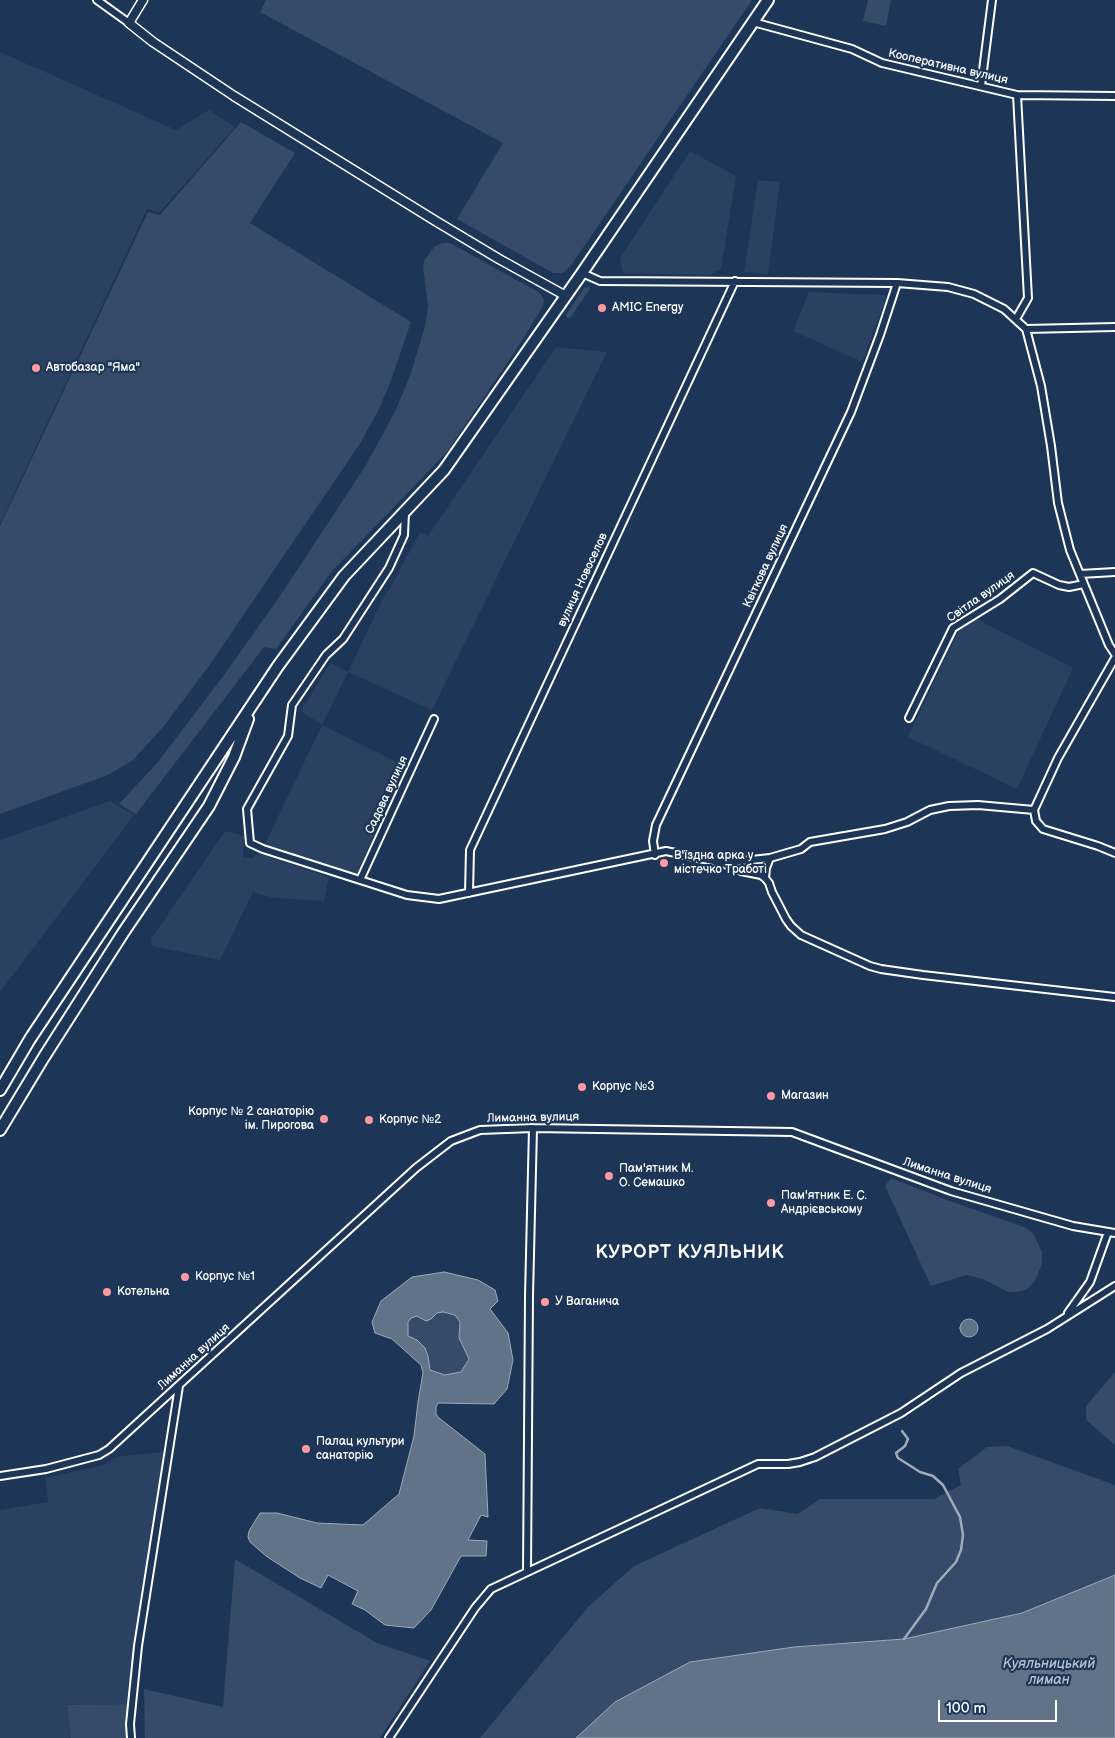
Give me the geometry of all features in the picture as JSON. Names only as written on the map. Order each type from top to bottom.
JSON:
[{"type":"highway","points":[[0,1090],[51,1007],[278,666],[344,576],[444,470],[582,274],[768,0]]},
{"type":"highway","points":[[0,1130],[44,1056],[123,933],[209,806],[234,757],[254,704]]},
{"type":"street","points":[[97,0],[195,71],[258,111],[442,225],[566,296]]},
{"type":"street","points":[[129,23],[142,0]]},
{"type":"street","points":[[980,86],[992,0]]},
{"type":"street","name":"Кооперативна вулиця","points":[[753,22],[852,49],[882,63],[1017,95],[1115,96]]},
{"type":"street","points":[[1016,319],[1028,298],[1017,95]]},
{"type":"street","points":[[582,274],[600,281],[896,283],[948,287],[974,294],[1004,309],[1026,329],[1041,386],[1052,446],[1058,503],[1070,550],[1109,645],[1115,654]]},
{"type":"street","name":"вулиця Новоселов","points":[[470,893],[470,850],[735,281]]},
{"type":"street","name":"Квіткова вулиця","points":[[655,855],[653,841],[656,825],[850,412],[880,335],[896,283]]},
{"type":"street","points":[[1026,329],[1115,327]]},
{"type":"street","points":[[405,512],[404,535],[390,568],[343,639],[326,655],[292,705],[288,736],[247,809],[250,843],[263,849],[407,895],[440,899],[655,855],[666,851],[723,863],[765,878],[791,926],[802,935],[870,966],[923,975],[1115,997]]},
{"type":"street","points":[[1080,574],[1115,572]]},
{"type":"street","name":"Світла вулиця","points":[[909,718],[953,628],[1000,598],[1033,573],[1059,585],[1069,587],[1084,584]]},
{"type":"street","points":[[1115,658],[1058,758],[1034,810],[1036,821],[1043,829],[1115,853]]},
{"type":"street","name":"Садова вулиця","points":[[360,880],[434,719]]},
{"type":"street","points":[[723,863],[770,858],[801,849],[810,842],[822,839],[885,830],[907,822],[930,810],[949,806],[978,804],[1034,810]]},
{"type":"street","points":[[663,860],[666,851]]},
{"type":"street","points":[[765,878],[770,858]]},
{"type":"street","points":[[527,1572],[529,1296],[533,1128]]},
{"type":"street","name":"Лиманна вулиця","points":[[0,1476],[46,1468],[99,1455],[118,1441],[179,1386],[433,1153],[451,1141],[480,1130],[533,1128],[792,1132],[951,1191],[1073,1226],[1112,1233]]},
{"type":"street","points":[[1066,1316],[1090,1282],[1112,1233]]},
{"type":"street","points":[[389,1738],[488,1592],[758,1464],[788,1464],[815,1457],[901,1413],[961,1373],[1047,1329],[1115,1286]]},
{"type":"street","points":[[131,1738],[130,1724],[138,1646],[179,1386]]},
{"type":"shaded area","points":[[266,0],[752,0],[570,267],[562,273],[553,273],[457,219],[503,143],[260,12]]},
{"type":"shaded area","points":[[868,0],[891,0],[886,26],[863,21]]},
{"type":"shaded area","name":"Автобазар \"Яма\"","points":[[0,52],[176,130],[209,110],[235,127],[160,212],[147,209],[0,524]]},
{"type":"shaded area","points":[[241,122],[295,153],[250,223],[411,322],[390,383],[379,409],[361,442],[211,663],[164,726],[133,760],[108,775],[0,814],[0,526],[148,212],[160,215]]},
{"type":"shaded area","points":[[690,151],[736,176],[721,269],[710,275],[623,273],[620,258]]},
{"type":"shaded area","points":[[758,180],[780,182],[768,274],[744,272]]},
{"type":"shaded area","points":[[442,243],[450,243],[540,293],[544,300],[542,308],[446,453],[332,571],[276,649],[264,647],[136,814],[119,804],[158,762],[227,671],[282,593],[366,465],[383,434],[410,376],[425,326],[428,306],[423,267],[424,261],[434,247]]},
{"type":"shaded area","points":[[589,287],[590,289],[570,318],[567,318],[566,315],[584,288]]},
{"type":"shaded area","points":[[809,292],[884,295],[886,297],[862,362],[793,331]]},
{"type":"shaded area","points":[[556,347],[607,352],[432,710],[348,672],[386,592],[388,592],[420,532],[428,536]]},
{"type":"shaded area","points":[[975,618],[1073,668],[1017,789],[908,737],[959,629]]},
{"type":"shaded area","points":[[330,663],[348,672],[322,725],[301,711]]},
{"type":"shaded area","points":[[322,725],[405,766],[356,875],[265,844]]},
{"type":"shaded area","points":[[110,801],[134,815],[0,992],[0,840]]},
{"type":"shaded area","points":[[225,831],[244,836],[243,858],[253,858],[258,853],[329,877],[324,901],[274,898],[253,892],[220,960],[152,946],[151,939]]},
{"type":"shaded area","points":[[891,1178],[1024,1227],[1033,1233],[1042,1252],[1042,1264],[1035,1281],[1027,1289],[1018,1292],[1008,1292],[983,1279],[966,1275],[931,1286],[885,1186]]},
{"type":"shaded area","points":[[443,1312],[455,1315],[460,1322],[460,1342],[469,1359],[461,1372],[445,1375],[430,1370],[428,1356],[417,1341],[408,1336],[408,1322],[410,1318],[417,1316],[431,1319],[437,1313]]},
{"type":"shaded area","points":[[1115,1372],[1115,1445],[1086,1420],[1086,1406]]},
{"type":"shaded area","points":[[1007,1446],[1115,1485],[1115,1575],[1022,1613],[904,1639],[794,1647],[690,1662],[615,1702],[576,1738],[480,1738],[588,1607],[634,1566],[760,1508],[798,1514],[820,1499],[934,1499],[961,1485],[958,1469],[987,1447]]},
{"type":"shaded area","points":[[163,1452],[136,1632],[128,1704],[67,1705],[71,1738],[0,1738],[0,1510],[48,1502],[45,1478],[104,1465],[116,1457]]},
{"type":"shaded area","points":[[235,1559],[377,1643],[430,1661],[380,1738],[145,1738],[144,1689],[223,1707]]},
{"type":"shaded area","points":[[128,1704],[127,1738],[71,1738],[67,1705]]},
{"type":"water","points":[[444,1272],[478,1280],[495,1290],[498,1301],[490,1309],[508,1333],[513,1360],[507,1389],[494,1404],[438,1403],[436,1407],[436,1414],[439,1418],[485,1454],[488,1517],[481,1515],[468,1540],[487,1541],[486,1556],[461,1556],[431,1610],[414,1628],[385,1625],[365,1610],[352,1604],[358,1591],[328,1575],[321,1588],[300,1578],[266,1556],[250,1542],[248,1537],[249,1531],[260,1513],[277,1513],[317,1523],[363,1525],[399,1494],[414,1436],[423,1373],[421,1365],[392,1339],[375,1333],[372,1322],[381,1301],[412,1277]],"holes":[[[443,1312],[455,1315],[460,1322],[459,1338],[469,1359],[461,1372],[445,1375],[430,1370],[425,1348],[417,1340],[408,1336],[408,1322],[411,1318],[417,1316],[426,1321],[437,1313]]]},
{"type":"water","points":[[969,1319],[975,1322],[978,1328],[975,1334],[969,1337],[963,1334],[960,1328],[963,1322]]},
{"type":"water","name":"Куяльницький лиман","points":[[1115,1575],[1115,1738],[576,1738],[615,1702],[690,1662],[794,1647],[904,1639],[1022,1613]]},
{"type":"waterway","points":[[902,1431],[908,1439],[905,1446],[896,1453],[898,1458],[920,1472],[933,1476],[943,1485],[960,1517],[963,1535],[961,1550],[956,1562],[937,1583],[926,1609],[904,1639]]},
{"type":"place","name":"AMIC Energy","points":[[602,308]]},
{"type":"place","name":"Автобазар \"Яма\"","points":[[36,368]]},
{"type":"place","name":"В'їздна арка у містечко Тработі","points":[[664,863]]},
{"type":"place","name":"Корпус №3","points":[[582,1087]]},
{"type":"place","name":"Магазин","points":[[771,1096]]},
{"type":"place","name":"Корпус № 2 санаторію ім. Пирогова","points":[[324,1119]]},
{"type":"place","name":"Корпус №2","points":[[369,1120]]},
{"type":"place","name":"Пам'ятник М. О. Семашко","points":[[609,1176]]},
{"type":"place","name":"Пам'ятник Е. С. Андрієвському","points":[[771,1203]]},
{"type":"place","name":"Корпус №1","points":[[185,1277]]},
{"type":"place","name":"Котельна","points":[[107,1292]]},
{"type":"place","name":"У Ваганича","points":[[545,1302]]},
{"type":"place","name":"Палац культури санаторію","points":[[306,1449]]},
{"type":"district","name":"КУРОРТ КУЯЛЬНИК","points":[[690,1253]]}]
